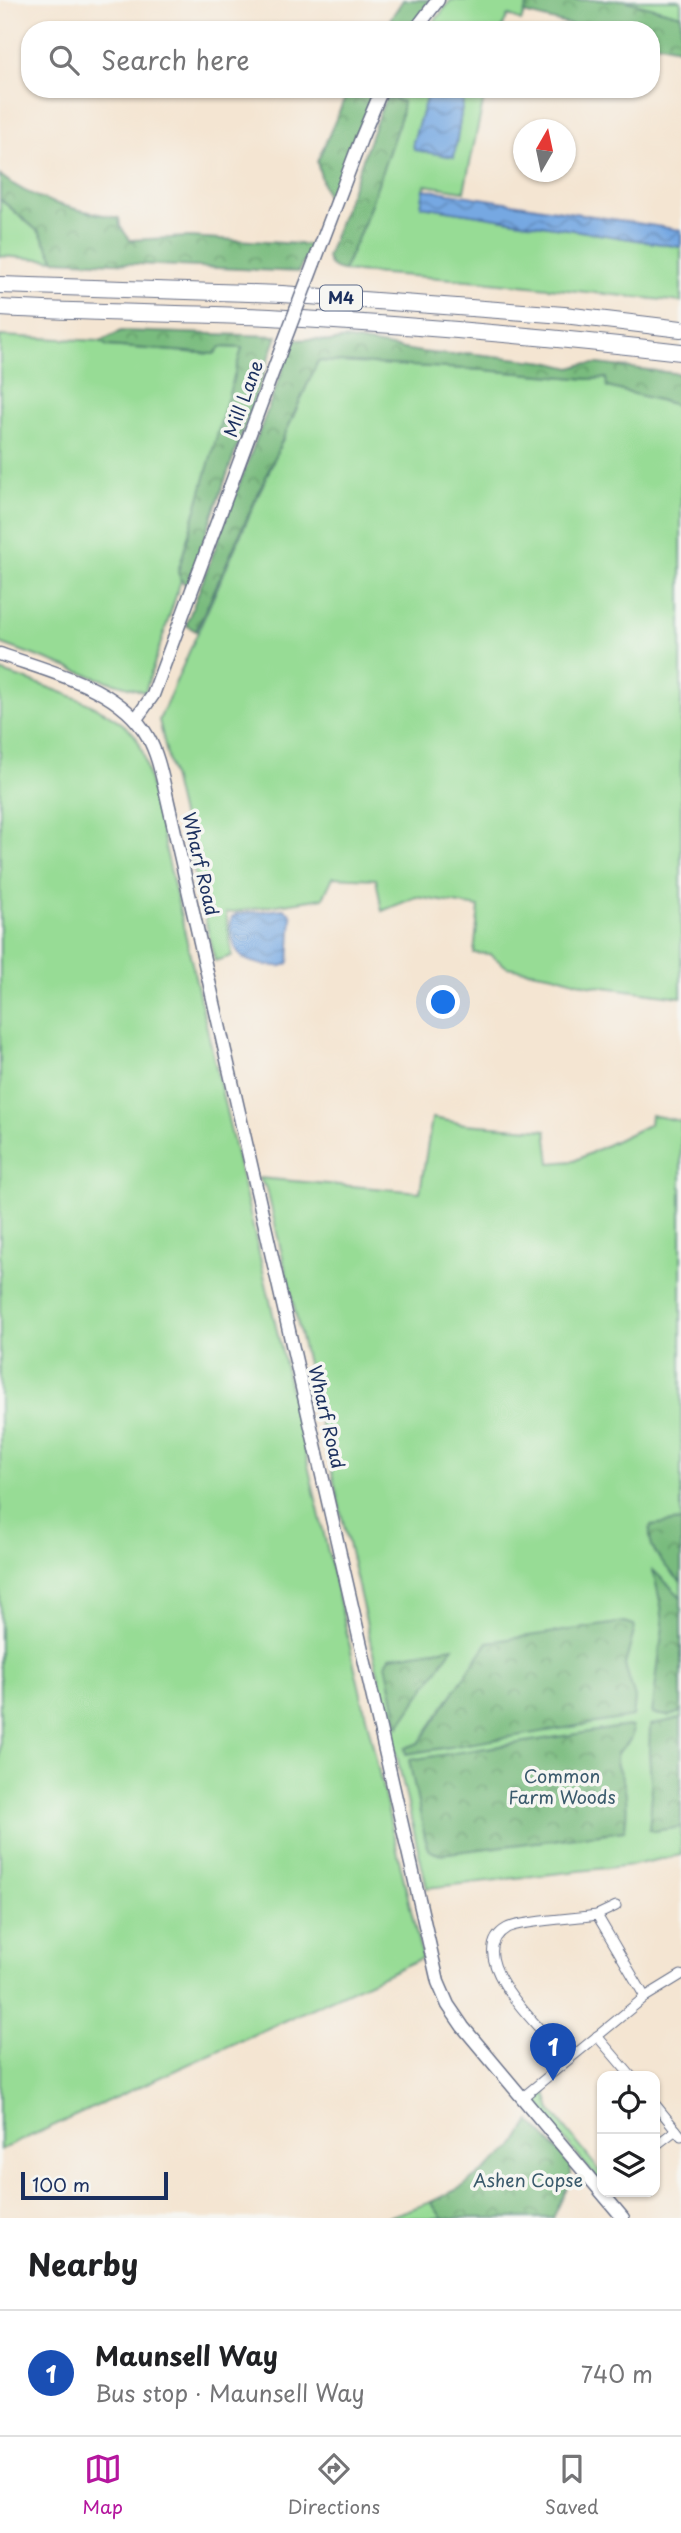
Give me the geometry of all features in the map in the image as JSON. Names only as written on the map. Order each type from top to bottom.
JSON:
[{"type":"highway","name":"M4","points":[[0,285],[282,294],[550,314],[681,329]]},
{"type":"highway","name":"M4","points":[[0,308],[211,315],[410,326],[681,352]]},
{"type":"main road","points":[[422,21],[438,0]]},
{"type":"main road","name":"Mill Lane","points":[[136,719],[153,695],[279,355],[378,98]]},
{"type":"main road","name":"Wharf Road","points":[[0,654],[94,690],[136,719],[152,746],[161,774],[435,1972],[457,2019],[623,2218]]},
{"type":"street","points":[[568,2059],[510,1994],[495,1968],[493,1948],[498,1936],[513,1926],[597,1915],[616,1906]]},
{"type":"street","points":[[597,1915],[645,1997]]},
{"type":"street","points":[[523,2097],[645,1997],[681,1975]]},
{"type":"street","points":[[597,2036],[627,2071]]},
{"type":"street","points":[[660,2110],[678,2133],[660,2143]]},
{"type":"green space","points":[[403,0],[430,0],[416,21],[389,21]]},
{"type":"green space","points":[[451,0],[530,0],[521,21],[508,15],[505,21],[435,21]]},
{"type":"green space","points":[[530,0],[623,0],[681,15],[681,37],[678,48],[660,44],[660,21],[556,21],[524,13]]},
{"type":"green space","points":[[623,0],[678,0],[681,1],[681,15]]},
{"type":"green space","points":[[345,98],[373,98],[329,207],[317,162]]},
{"type":"green space","points":[[392,98],[426,98],[413,142],[454,157],[464,98],[484,98],[464,191],[425,185],[421,206],[681,247],[681,302],[481,281],[343,271],[364,224],[401,116]]},
{"type":"green space","points":[[392,98],[403,102],[401,116],[364,224],[343,271],[330,265],[327,257],[378,117],[385,100]]},
{"type":"green space","points":[[0,175],[41,198],[119,218],[120,226],[130,240],[189,237],[313,245],[298,272],[55,260],[40,233],[0,199]]},
{"type":"green space","points":[[0,199],[40,233],[55,260],[0,256]]},
{"type":"green space","points":[[121,331],[277,336],[187,586],[178,572],[242,348],[221,347],[214,354],[107,346],[100,341]]},
{"type":"green space","points":[[0,336],[100,341],[107,346],[214,354],[221,347],[243,348],[178,572],[181,580],[145,692],[91,676],[0,643]]},
{"type":"green space","points":[[345,339],[421,352],[452,355],[467,353],[547,362],[571,368],[598,364],[681,374],[681,406],[607,387],[606,378],[318,361],[196,631],[186,625],[288,356],[295,340],[330,342]]},
{"type":"green space","points":[[318,360],[589,379],[607,378],[607,387],[681,406],[681,997],[588,985],[554,975],[507,967],[490,954],[474,953],[479,907],[416,897],[382,911],[376,879],[333,877],[323,898],[226,913],[232,956],[215,961],[159,720]]},
{"type":"green space","points":[[0,671],[70,696],[104,712],[132,732],[144,756],[422,1958],[0,2150]]},
{"type":"green space","points":[[651,1115],[681,1121],[681,1855],[633,1865],[427,1888],[267,1189],[258,1178],[420,1192],[432,1118],[465,1124],[546,1130],[550,1163],[574,1161],[650,1124]]},
{"type":"green space","points":[[681,1521],[681,1582],[653,1549],[650,1533],[651,1525]]},
{"type":"green space","points":[[653,1570],[681,1597],[681,1712],[669,1716],[652,1714],[663,1625]]},
{"type":"green space","name":"Common Farm Woods","points":[[625,1622],[635,1628],[625,1665],[635,1698],[633,1717],[406,1754],[405,1748],[419,1743],[488,1642]]},
{"type":"green space","points":[[453,1647],[399,1726],[386,1664],[390,1657]]},
{"type":"green space","name":"Common Farm Woods","points":[[681,1718],[681,1827],[654,1831],[649,1829],[652,1794],[650,1725]]},
{"type":"green space","name":"Common Farm Woods","points":[[632,1727],[632,1736],[616,1757],[626,1798],[624,1831],[445,1853],[433,1852],[427,1847],[409,1760]]},
{"type":"green space","points":[[544,2087],[551,2110],[597,2168],[597,2178],[537,2108],[537,2095]]},
{"type":"green space","name":"Ashen Copse","points":[[530,2121],[571,2164],[571,2180],[553,2218],[442,2218],[431,2202],[462,2187],[514,2147]]},
{"type":"green space","points":[[431,2202],[442,2218],[386,2218]]},
{"type":"water","points":[[426,98],[464,98],[454,157],[414,150],[413,142]]},
{"type":"water","points":[[424,189],[681,230],[681,247],[421,206]]},
{"type":"water","points":[[283,909],[292,916],[289,963],[281,966],[267,965],[249,961],[241,956],[235,947],[230,926],[232,917],[237,914]]},
{"type":"place","name":"Maunsell Way","points":[[553,2081]]}]
